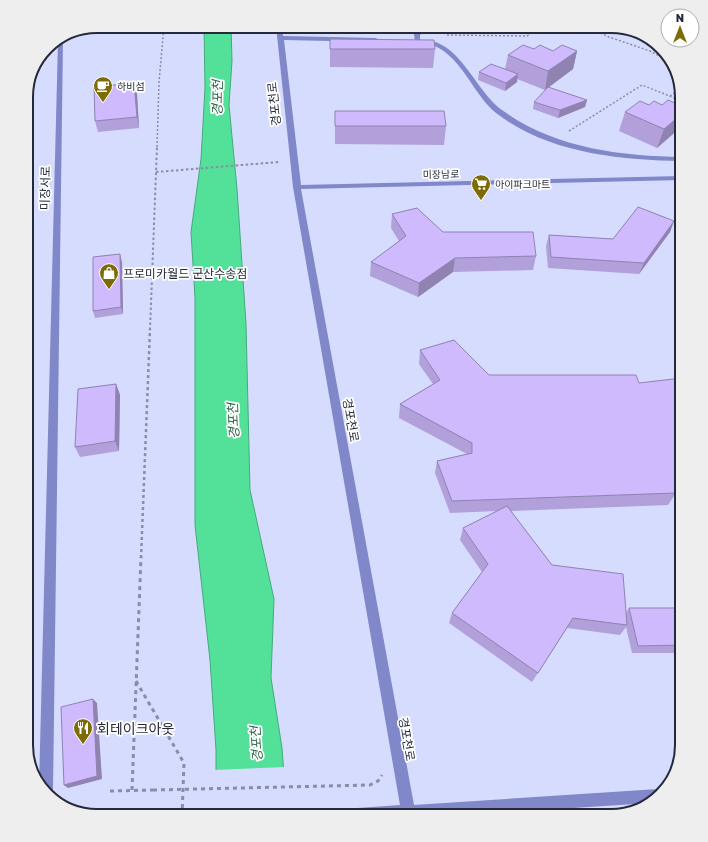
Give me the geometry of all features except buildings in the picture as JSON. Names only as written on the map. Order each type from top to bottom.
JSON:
[{"type":"street","name":"경포천로","points":[[280,33],[297,187],[400,773],[408,809]]},
{"type":"street","points":[[409,41],[417,38],[422,33]]},
{"type":"street","points":[[280,38],[386,40]]},
{"type":"street","points":[[417,38],[432,42],[459,61],[482,96],[499,112],[548,139],[573,147],[614,156],[675,159]]},
{"type":"street","name":"미장서로","points":[[46,784],[61,45]]},
{"type":"street","name":"미장남로","points":[[297,187],[675,178]]},
{"type":"street","points":[[468,809],[649,797]]},
{"type":"path","points":[[132,790],[159,82],[163,33]]},
{"type":"path","points":[[417,38],[527,36],[531,33]]},
{"type":"path","points":[[600,33],[608,37],[628,42],[659,55]]},
{"type":"path","points":[[558,142],[570,131],[642,85],[675,98]]},
{"type":"path","points":[[670,96],[674,93]]},
{"type":"path","points":[[156,172],[280,162]]},
{"type":"path","points":[[136,681],[184,763],[182,809]]},
{"type":"path","points":[[110,791],[370,785],[378,781],[382,775]]},
{"type":"water","name":"경포천","points":[[204,33],[231,33],[232,61],[229,105],[237,189],[246,324],[250,490],[274,599],[271,678],[282,748],[286,809],[216,809],[216,750],[210,660],[195,525],[195,298],[191,232],[201,159],[205,88]]},
{"type":"pier","points":[[286,767],[289,809],[214,809],[214,770]]},
{"type":"place","name":"하비섬","points":[[103,103]]},
{"type":"place","name":"아이파크마트","points":[[481,201]]},
{"type":"place","name":"프로미카월드 군산수송점","points":[[109,290]]},
{"type":"place","name":"회테이크아웃","points":[[83,745]]}]
